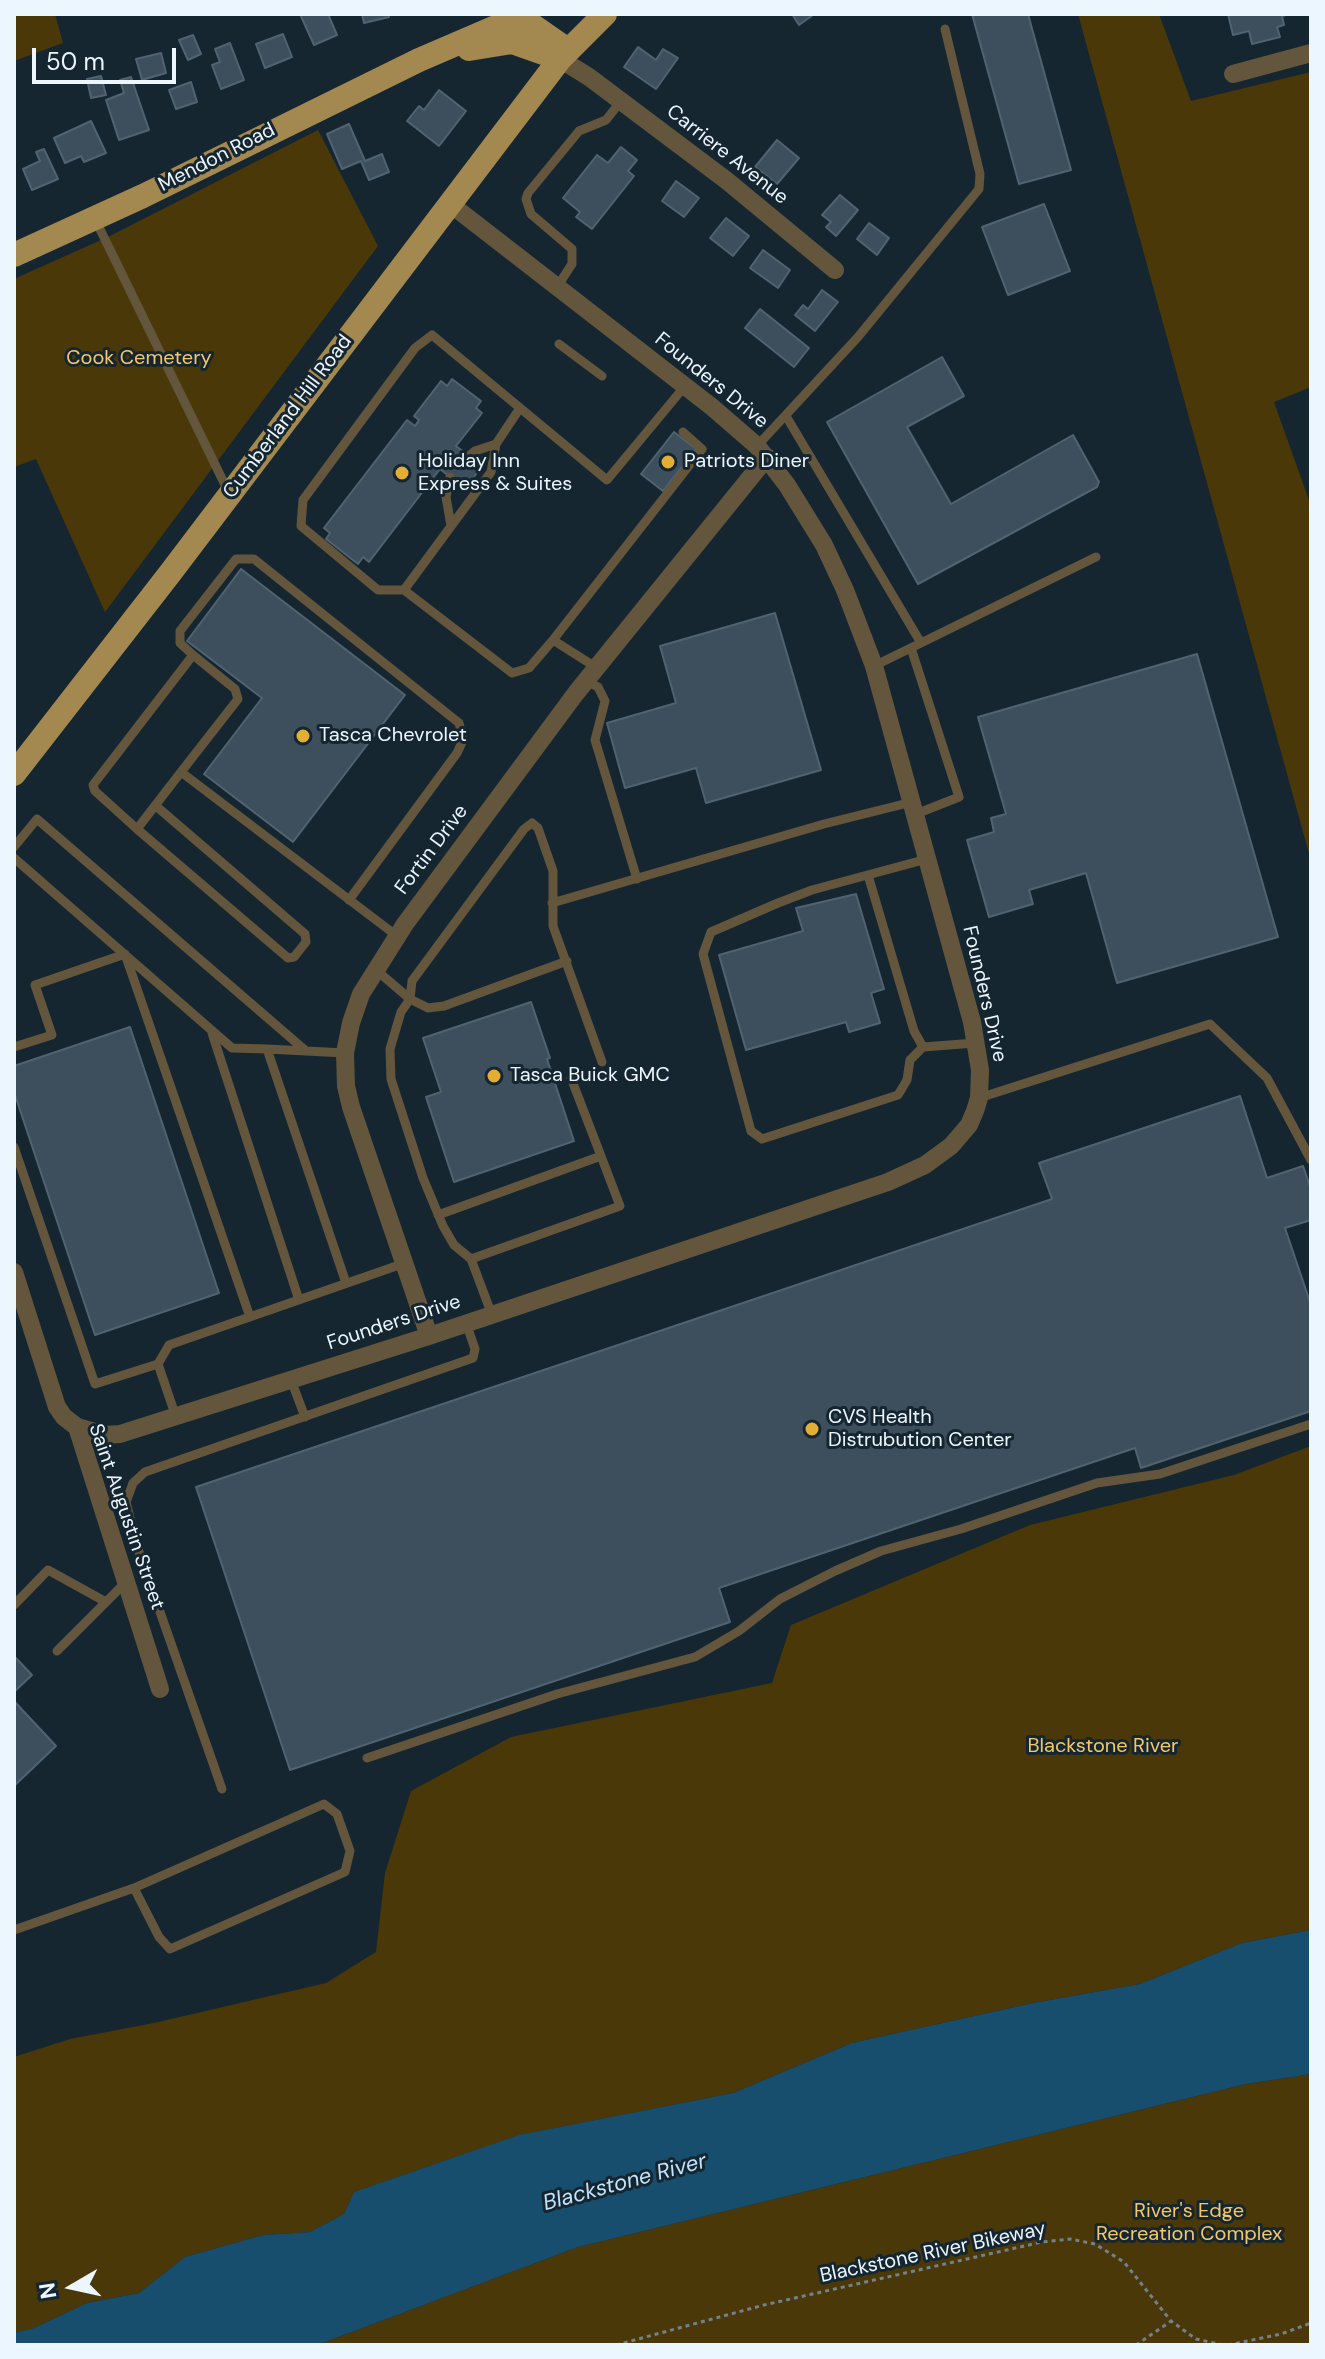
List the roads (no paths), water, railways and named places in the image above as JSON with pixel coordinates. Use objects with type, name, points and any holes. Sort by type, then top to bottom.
[{"type":"main road","points":[[564,55],[605,14]]},
{"type":"main road","name":"Mendon Road","points":[[14,255],[95,219],[419,60],[518,17],[532,25],[564,55]]},
{"type":"main road","name":"Mendon Road","points":[[419,60],[494,43],[512,42],[564,55]]},
{"type":"main road","name":"Cumberland Hill Road","points":[[14,774],[564,55]]},
{"type":"street","points":[[1233,74],[1311,53]]},
{"type":"street","name":"Carriere Avenue","points":[[564,55],[726,180],[835,270]]},
{"type":"street","name":"Founders Drive","points":[[77,1427],[105,1435],[120,1434],[176,1417],[429,1336],[911,1173],[951,1146],[969,1125],[979,1098],[980,1070],[975,1043],[914,808],[874,666],[824,545],[787,485],[762,452],[685,386],[449,203]]},
{"type":"street","name":"Fortin Drive","points":[[429,1336],[346,1086],[345,1053],[361,994],[397,936],[591,674],[762,452]]},
{"type":"street","name":"Saint Augustin Street","points":[[14,1272],[57,1407],[77,1427],[160,1689]]},
{"type":"lane","points":[[762,452],[786,416],[858,337],[979,189],[980,174],[945,29]]},
{"type":"lane","points":[[557,287],[572,264],[572,249],[531,214],[526,199],[528,193],[579,131],[606,120],[621,101]]},
{"type":"lane","points":[[95,219],[229,495]]},
{"type":"lane","points":[[683,432],[702,449],[553,640],[529,668],[512,673],[404,590],[378,590],[301,526],[303,500],[415,348],[432,335],[607,480],[685,386]]},
{"type":"lane","points":[[559,344],[602,376]]},
{"type":"lane","points":[[404,590],[491,472],[496,444],[520,408]]},
{"type":"lane","points":[[552,903],[959,797],[916,646],[786,416]]},
{"type":"lane","points":[[469,456],[496,444]]},
{"type":"lane","points":[[450,477],[446,497],[451,526]]},
{"type":"lane","points":[[874,666],[1096,557]]},
{"type":"lane","points":[[137,829],[238,699],[235,689],[180,643],[180,631],[236,559],[254,559],[459,723],[463,740],[457,753],[349,900]]},
{"type":"lane","points":[[553,640],[591,674],[605,701],[595,740],[637,879]]},
{"type":"lane","points":[[156,806],[305,934],[306,942],[294,957],[288,958],[95,791],[93,785],[193,655]]},
{"type":"lane","points":[[181,772],[397,936]]},
{"type":"lane","points":[[14,847],[37,819],[306,1051]]},
{"type":"lane","points":[[492,1315],[471,1259],[454,1245],[438,1215],[391,1079],[390,1049],[401,1012],[410,999],[412,981],[524,829],[532,823],[538,828],[553,871],[553,926],[602,1062]]},
{"type":"lane","points":[[14,858],[232,1048],[345,1053]]},
{"type":"lane","points":[[928,858],[812,890],[711,932],[703,954],[751,1131],[762,1139],[898,1095],[907,1080],[910,1060],[923,1047],[975,1043]]},
{"type":"lane","points":[[868,875],[914,1031],[923,1047]]},
{"type":"lane","points":[[14,1047],[52,1035],[35,985],[125,954]]},
{"type":"lane","points":[[125,954],[250,1317]]},
{"type":"lane","points":[[375,969],[410,999],[428,1008],[444,1006],[567,961]]},
{"type":"lane","points":[[979,1098],[1210,1024],[1267,1078],[1311,1160]]},
{"type":"lane","points":[[212,1032],[299,1300]]},
{"type":"lane","points":[[267,1049],[346,1283]]},
{"type":"lane","points":[[471,1259],[620,1206],[571,1078]]},
{"type":"lane","points":[[14,1147],[95,1384],[158,1364],[169,1345],[405,1263]]},
{"type":"lane","points":[[438,1215],[601,1156]]},
{"type":"lane","points":[[222,1789],[138,1549],[126,1502],[133,1483],[145,1472],[473,1358],[475,1349],[466,1323]]},
{"type":"lane","points":[[158,1364],[176,1417]]},
{"type":"lane","points":[[291,1380],[305,1417]]},
{"type":"lane","points":[[367,1758],[557,1694],[695,1657],[739,1631],[780,1599],[881,1551],[961,1529],[1097,1483],[1160,1474],[1311,1424]]},
{"type":"lane","points":[[14,1605],[48,1570],[106,1602]]},
{"type":"lane","points":[[57,1651],[126,1582]]},
{"type":"lane","points":[[14,1930],[134,1888],[324,1804],[337,1814],[350,1851],[345,1872],[170,1949],[159,1937],[134,1888]]},
{"type":"water","name":"Blackstone River","points":[[1311,1930],[1311,2074],[1246,2084],[578,2247],[317,2345],[14,2345],[14,2333],[34,2328],[87,2303],[139,2293],[185,2257],[263,2235],[310,2232],[344,2214],[354,2192],[519,2135],[733,2093],[852,2043],[1033,2003],[1140,1984],[1242,1943]]},
{"type":"place","name":"Patriots Diner","points":[[668,462]]},
{"type":"place","name":"Holiday Inn Express & Suites","points":[[402,473]]},
{"type":"place","name":"Tasca Chevrolet","points":[[303,736]]},
{"type":"place","name":"Tasca Buick GMC","points":[[494,1076]]},
{"type":"place","name":"CVS Health Distrubution Center","points":[[812,1429]]},
{"type":"park label","name":"Cook Cemetery","points":[[139,359]]},
{"type":"park label","name":"River's Edge Recreation Complex","points":[[1189,2224]]}]
